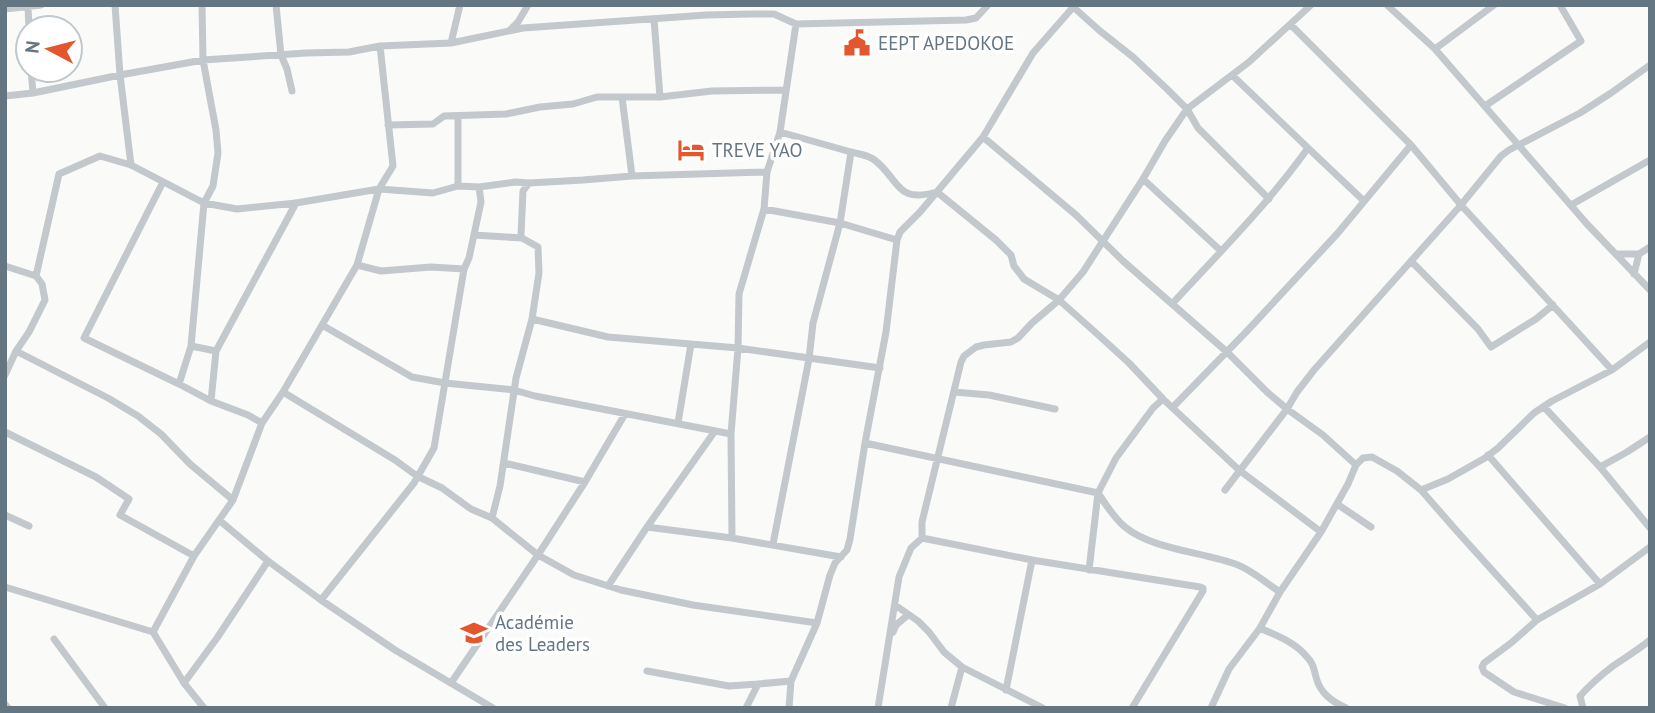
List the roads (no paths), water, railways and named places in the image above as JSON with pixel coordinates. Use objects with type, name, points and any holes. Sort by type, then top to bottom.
[{"type":"street","points":[[5,9],[40,5]]},
{"type":"street","points":[[115,5],[131,166]]},
{"type":"street","points":[[178,384],[191,346],[204,203],[213,186],[218,153],[203,60],[202,5]]},
{"type":"street","points":[[276,5],[281,55],[292,91]]},
{"type":"street","points":[[451,43],[460,5]]},
{"type":"street","points":[[509,31],[528,5]]},
{"type":"street","points":[[5,96],[203,60],[451,43],[523,28],[774,10],[796,24],[966,20],[976,19],[988,5]]},
{"type":"street","points":[[877,708],[899,577],[911,548],[922,538],[922,522],[964,356],[984,345],[1011,342],[1018,338],[1059,300],[1083,272],[1187,109],[1232,75],[1311,5]]},
{"type":"street","points":[[1387,5],[1435,49],[1571,205],[1650,290]]},
{"type":"street","points":[[1435,49],[1494,5]]},
{"type":"street","points":[[1485,106],[1581,41],[1560,5]]},
{"type":"street","points":[[789,708],[791,681],[817,623],[830,575],[835,563],[847,550],[850,539],[880,368],[900,232],[983,137],[1033,52],[1074,6],[1187,109],[1198,128],[1269,199]]},
{"type":"street","points":[[28,8],[28,14]]},
{"type":"street","points":[[654,19],[660,97]]},
{"type":"street","points":[[732,538],[731,434],[739,294],[764,209],[767,172],[780,132],[796,24]]},
{"type":"street","points":[[1291,25],[1411,145],[1461,205],[1612,370]]},
{"type":"street","points":[[153,632],[194,556],[233,499],[262,424],[357,265],[379,189],[393,166],[380,46]]},
{"type":"street","points":[[1225,490],[1314,370],[1461,205],[1501,156],[1580,113],[1650,65]]},
{"type":"street","points":[[1232,75],[1364,201]]},
{"type":"street","points":[[32,84],[33,93]]},
{"type":"street","points":[[388,125],[433,124],[444,116],[506,114],[573,104],[597,97],[660,97],[712,91],[785,90]]},
{"type":"street","points":[[622,97],[632,176]]},
{"type":"street","points":[[458,116],[458,186]]},
{"type":"street","points":[[780,132],[876,160],[899,188],[907,193],[923,196],[937,192]]},
{"type":"street","points":[[983,137],[1076,215],[1287,409],[1323,435],[1356,465]]},
{"type":"street","points":[[1173,407],[1337,234],[1411,145]]},
{"type":"street","points":[[1172,304],[1269,199],[1308,148]]},
{"type":"street","points":[[773,544],[809,359],[813,323],[840,223],[851,152]]},
{"type":"street","points":[[36,276],[59,174],[100,156],[131,166],[204,203],[237,209],[379,189],[433,193],[458,186],[479,187],[516,182],[767,172]]},
{"type":"street","points":[[1571,205],[1650,160]]},
{"type":"street","points":[[1143,179],[1221,251]]},
{"type":"street","points":[[163,182],[84,338],[262,424]]},
{"type":"street","points":[[522,238],[522,198],[528,183]]},
{"type":"street","points":[[321,600],[414,483],[433,448],[464,269],[481,202],[479,187]]},
{"type":"street","points":[[937,192],[996,240],[1011,255],[1014,266],[1024,279],[1059,300],[1129,363],[1239,470],[1321,532]]},
{"type":"street","points":[[211,401],[216,351],[296,202]]},
{"type":"street","points":[[764,209],[840,223],[897,240]]},
{"type":"street","points":[[474,235],[522,238],[535,245],[539,251],[532,320],[514,390],[498,499],[492,518]]},
{"type":"street","points":[[1616,254],[1639,254],[1650,247]]},
{"type":"street","points":[[1634,274],[1639,254]]},
{"type":"street","points":[[1411,261],[1478,329],[1491,347],[1553,306]]},
{"type":"street","points":[[357,265],[382,271],[431,267],[464,269]]},
{"type":"street","points":[[5,266],[36,276],[43,284],[46,300],[5,375]]},
{"type":"street","points":[[532,320],[608,337],[738,348],[880,368]]},
{"type":"street","points":[[322,325],[412,377],[514,390],[731,434]]},
{"type":"street","points":[[1422,490],[1448,479],[1488,456],[1534,413],[1612,370],[1650,342]]},
{"type":"street","points":[[678,424],[691,344]]},
{"type":"street","points":[[191,346],[216,351]]},
{"type":"street","points":[[16,351],[138,416],[162,434],[190,464],[233,499]]},
{"type":"street","points":[[283,392],[395,460],[417,477],[442,488],[471,509],[492,518],[538,555],[574,575],[608,586],[693,605],[817,623]]},
{"type":"street","points":[[954,392],[1007,398],[1055,409]]},
{"type":"street","points":[[1089,570],[1098,493],[1116,458],[1163,398]]},
{"type":"street","points":[[1544,407],[1600,467],[1650,528]]},
{"type":"street","points":[[451,683],[538,555],[625,414]]},
{"type":"street","points":[[608,586],[715,431]]},
{"type":"street","points":[[5,432],[96,477],[129,499],[120,515],[194,556]]},
{"type":"street","points":[[1600,467],[1650,437]]},
{"type":"street","points":[[865,443],[1098,493],[1114,516],[1136,535],[1240,566],[1280,592]]},
{"type":"street","points":[[1488,456],[1600,584]]},
{"type":"street","points":[[1212,708],[1229,669],[1260,628],[1280,592],[1321,532],[1356,465],[1363,458],[1372,457],[1422,490],[1537,620]]},
{"type":"street","points":[[504,463],[585,482]]},
{"type":"street","points":[[1337,504],[1371,527]]},
{"type":"street","points":[[5,515],[29,526]]},
{"type":"street","points":[[219,520],[321,600],[395,650],[493,708]]},
{"type":"street","points":[[647,527],[773,544],[841,557]]},
{"type":"street","points":[[922,538],[1032,561],[1203,588],[1132,708]]},
{"type":"street","points":[[1565,708],[1514,692],[1484,672],[1483,663],[1502,651],[1537,620],[1600,584],[1650,547]]},
{"type":"street","points":[[184,683],[268,561]]},
{"type":"street","points":[[1006,690],[1032,561]]},
{"type":"street","points":[[5,587],[153,632],[184,683],[204,708]]},
{"type":"street","points":[[895,605],[929,632],[944,652],[962,667],[1043,708]]},
{"type":"street","points":[[891,635],[896,625],[908,615]]},
{"type":"street","points":[[1260,628],[1298,648],[1312,664],[1322,691],[1346,708]]},
{"type":"street","points":[[54,639],[105,708]]},
{"type":"street","points":[[1583,708],[1580,696],[1604,673],[1650,640]]},
{"type":"street","points":[[951,708],[962,667]]},
{"type":"street","points":[[647,671],[729,686],[791,681]]},
{"type":"street","points":[[746,708],[758,684]]},
{"type":"place","name":"EEPT APEDOKOE","points":[[857,43]]},
{"type":"place","name":"TREVE YAO","points":[[691,150]]},
{"type":"place","name":"Académie des Leaders","points":[[474,633]]}]
